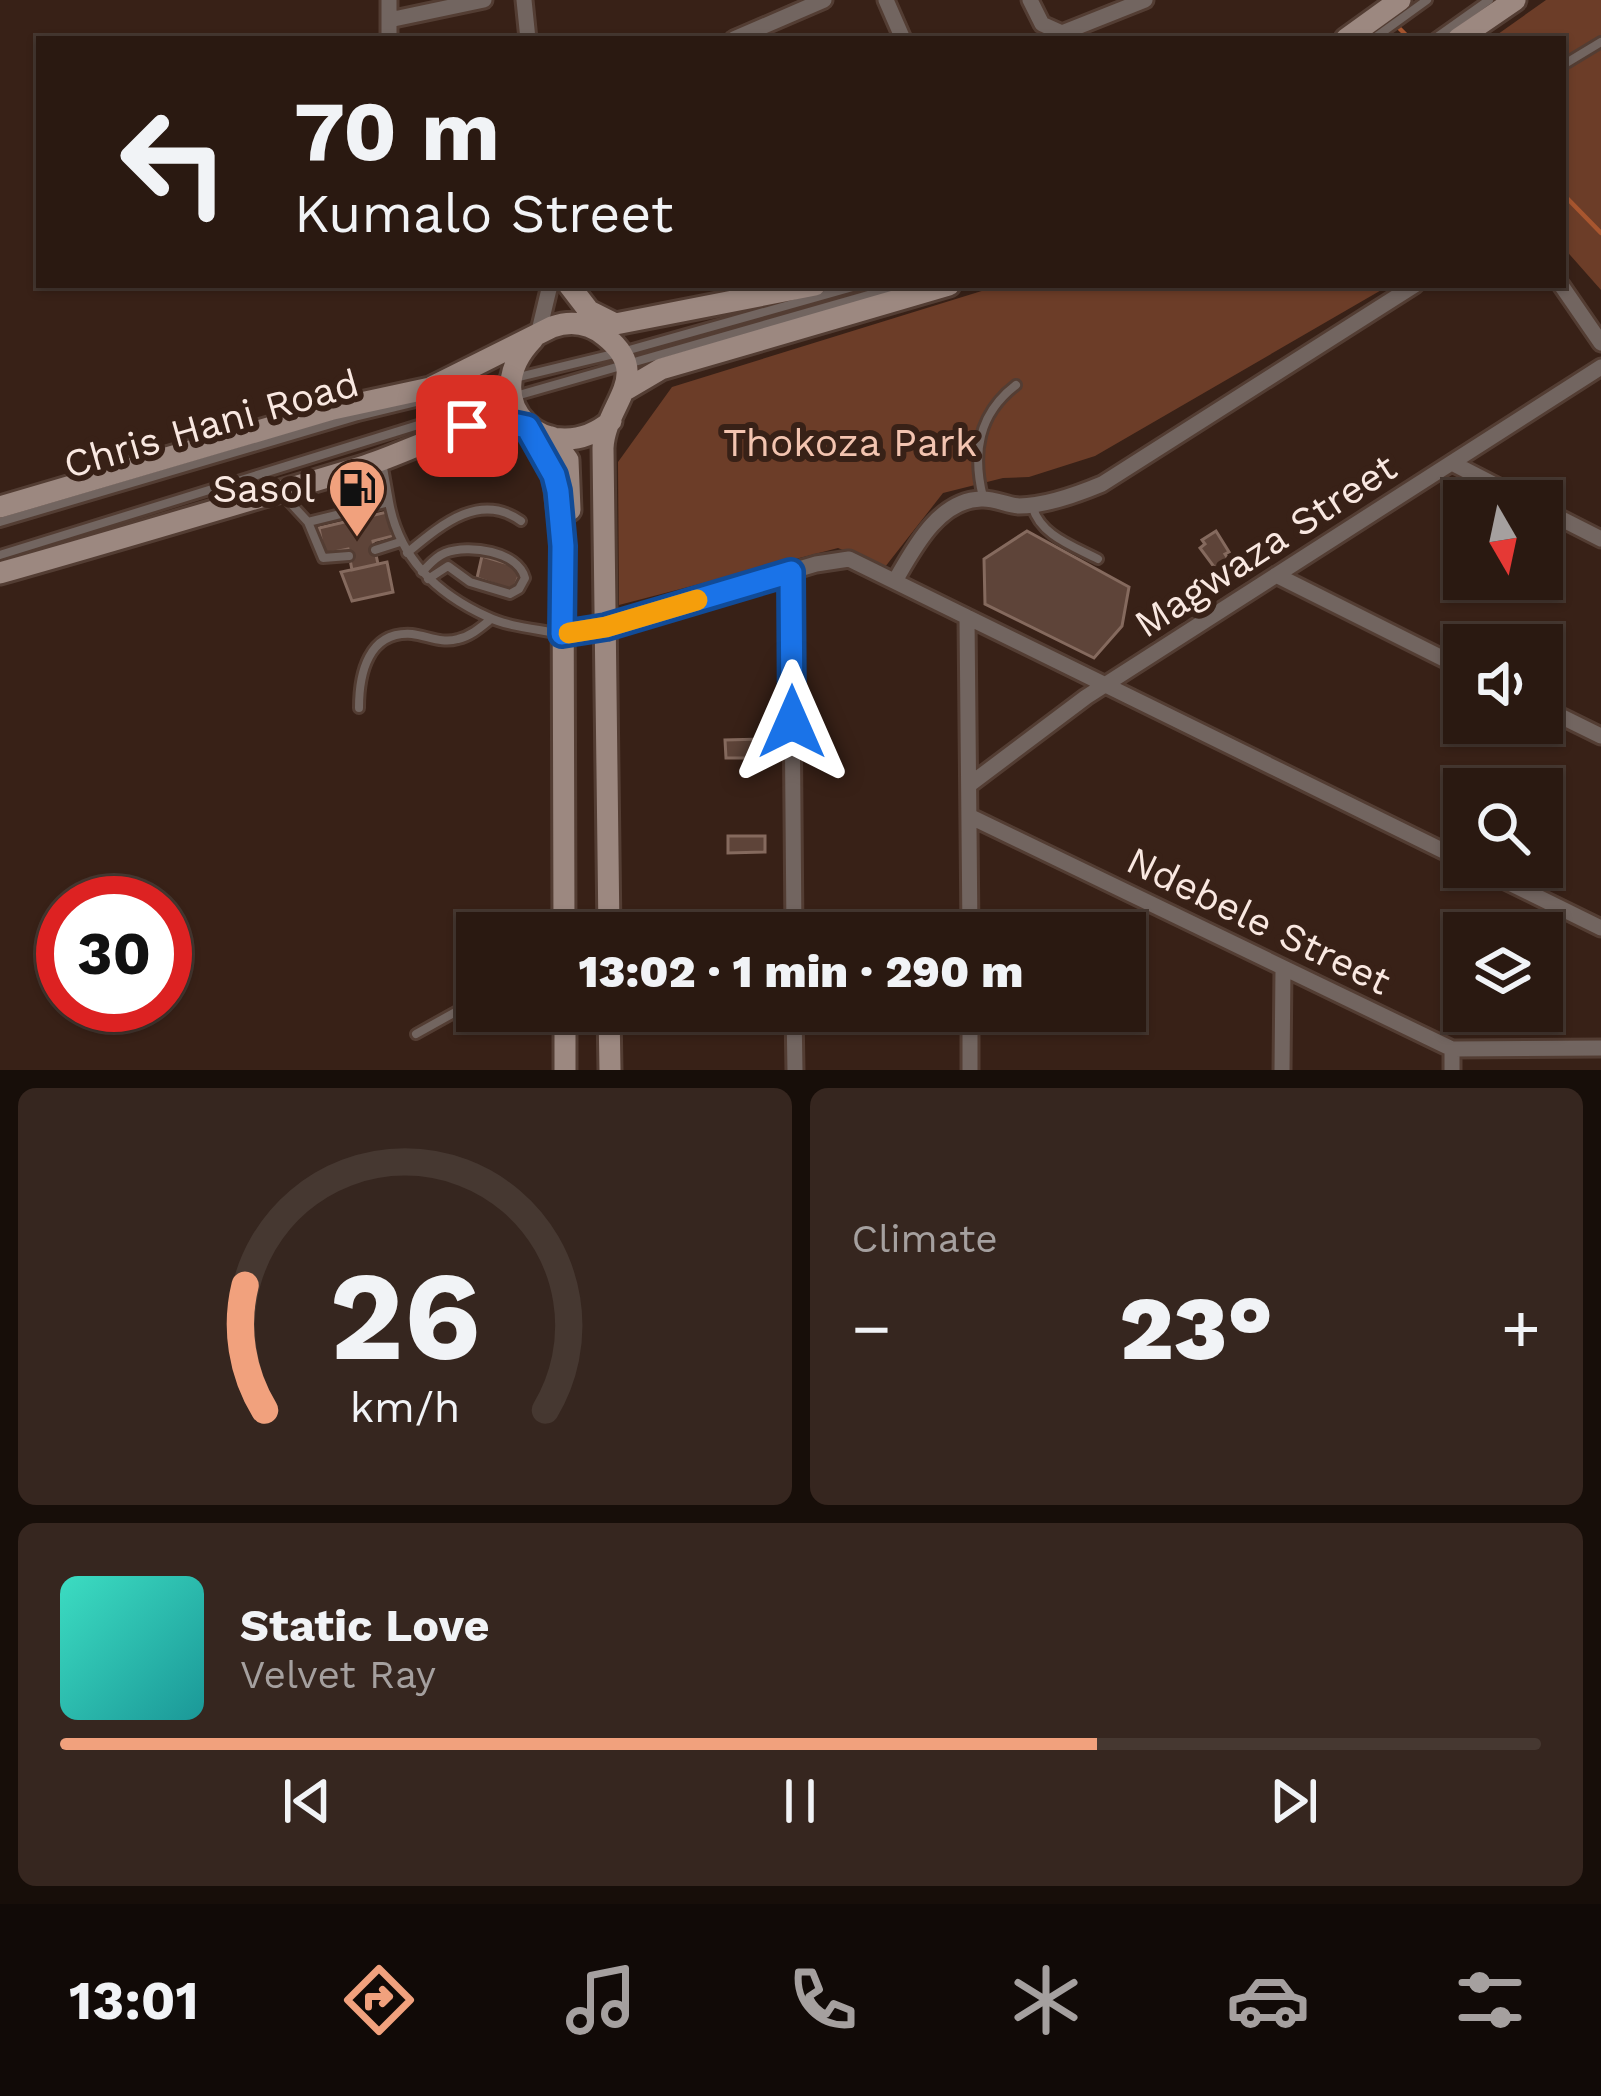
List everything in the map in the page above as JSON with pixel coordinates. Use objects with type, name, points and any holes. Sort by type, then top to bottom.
[{"type":"main road","points":[[1358,36],[1400,0]]},
{"type":"main road","points":[[1461,36],[1484,9],[1515,0]]},
{"type":"main road","points":[[570,288],[589,310],[620,323]]},
{"type":"main road","points":[[431,387],[562,323],[620,323],[802,288]]},
{"type":"main road","points":[[609,912],[604,427],[627,389],[661,369],[939,288]]},
{"type":"main road","points":[[587,326],[624,358],[627,389]]},
{"type":"main road","points":[[538,334],[513,378],[527,427],[554,475],[563,546],[565,912]]},
{"type":"main road","points":[[0,573],[382,461],[467,426],[508,423],[551,437],[578,439],[604,427],[658,381],[694,359]]},
{"type":"main road","name":"Chris Hani Road","points":[[0,507],[333,409],[478,374],[513,378]]},
{"type":"main road","points":[[551,437],[568,460],[572,487],[563,546]]},
{"type":"main road","points":[[565,1032],[565,1070]]},
{"type":"main road","points":[[609,1032],[610,1070]]},
{"type":"street","points":[[389,0],[389,36]]},
{"type":"street","points":[[389,20],[484,0]]},
{"type":"street","points":[[524,0],[528,36]]},
{"type":"street","points":[[741,36],[824,0]]},
{"type":"street","points":[[886,0],[902,36]]},
{"type":"street","points":[[1030,0],[1042,24],[1062,33],[1144,0]]},
{"type":"street","points":[[538,334],[549,288]]},
{"type":"street","points":[[568,288],[587,326]]},
{"type":"street","points":[[895,581],[934,522],[968,501],[983,498],[1020,506],[1102,484],[1410,288]]},
{"type":"street","points":[[1563,288],[1601,343]]},
{"type":"street","name":"Magwaza Street","points":[[969,785],[1106,686],[1601,367]]},
{"type":"street","points":[[1454,464],[1485,480]]},
{"type":"street","points":[[1563,520],[1601,539]]},
{"type":"street","points":[[562,634],[606,627],[849,559],[1443,850]]},
{"type":"street","points":[[791,572],[794,912]]},
{"type":"street","points":[[1276,575],[1443,658]]},
{"type":"street","points":[[968,617],[970,912]]},
{"type":"street","points":[[1563,717],[1601,736]]},
{"type":"street","name":"Ndebele Street","points":[[969,816],[1452,1049],[1601,1048]]},
{"type":"street","points":[[1520,888],[1601,928]]},
{"type":"street","points":[[1282,1070],[1283,968]]},
{"type":"street","points":[[794,1032],[795,1070]]},
{"type":"street","points":[[970,1032],[970,1070]]},
{"type":"street","points":[[1452,1049],[1452,1070]]},
{"type":"lane","points":[[1360,36],[1426,0]]},
{"type":"lane","points":[[1439,36],[1484,9]]},
{"type":"lane","points":[[1566,63],[1601,42]]},
{"type":"lane","name":"Chris Hani Road","points":[[0,555],[513,378],[624,358],[850,288]]},
{"type":"lane","name":"Chris Hani Road","points":[[0,522],[358,416],[513,378],[624,358],[892,288]]},
{"type":"lane","points":[[983,498],[977,473],[979,436],[991,410],[1016,385]]},
{"type":"lane","points":[[382,461],[400,542],[425,576],[491,619],[562,634]]},
{"type":"lane","points":[[280,491],[308,522],[323,558],[349,556]]},
{"type":"lane","points":[[308,522],[389,502]]},
{"type":"lane","points":[[1031,504],[1035,517],[1050,533],[1098,559]]},
{"type":"lane","points":[[407,553],[435,530],[470,511],[499,510],[521,521]]},
{"type":"lane","points":[[375,550],[400,542]]},
{"type":"lane","points":[[471,550],[516,562],[525,578],[511,594],[470,582],[448,566],[425,576],[444,554],[471,550]]},
{"type":"lane","points":[[359,708],[359,683],[379,642],[407,634],[456,640],[491,619]]},
{"type":"lane","points":[[416,1034],[456,1012]]},
{"type":"green space","points":[[1546,0],[1601,0],[1601,290],[1566,250],[1566,36],[1495,36]]},
{"type":"green space","name":"Thokoza Park","points":[[991,288],[1385,288],[1095,456],[1029,477],[1003,478],[943,493],[885,567],[838,548],[619,605],[618,462],[672,387]]},
{"type":"building","points":[[387,512],[393,536],[373,541],[378,564],[352,570],[348,549],[324,554],[319,528]]},
{"type":"building","points":[[1027,531],[1129,587],[1122,626],[1094,658],[985,604],[984,559]]},
{"type":"building","points":[[1216,531],[1229,552],[1225,554],[1229,560],[1234,556],[1242,571],[1223,579],[1200,548],[1205,544],[1202,540]]},
{"type":"building","points":[[482,556],[515,566],[520,573],[515,586],[508,589],[477,578]]},
{"type":"building","points":[[387,562],[393,592],[352,601],[341,572]]},
{"type":"building","points":[[768,739],[768,758],[726,758],[725,740]]},
{"type":"building","points":[[728,836],[765,836],[765,852],[728,853]]},
{"type":"waterway","points":[[1393,22],[1407,36]]},
{"type":"waterway","points":[[1566,197],[1601,233]]},
{"type":"slow traffic","points":[[569,633],[697,600]]},
{"type":"place","name":"Sasol","points":[[357,539]]},
{"type":"route","points":[[467,426],[508,423],[527,427],[554,475],[563,546],[562,634],[606,627],[791,572],[792,722]]}]
